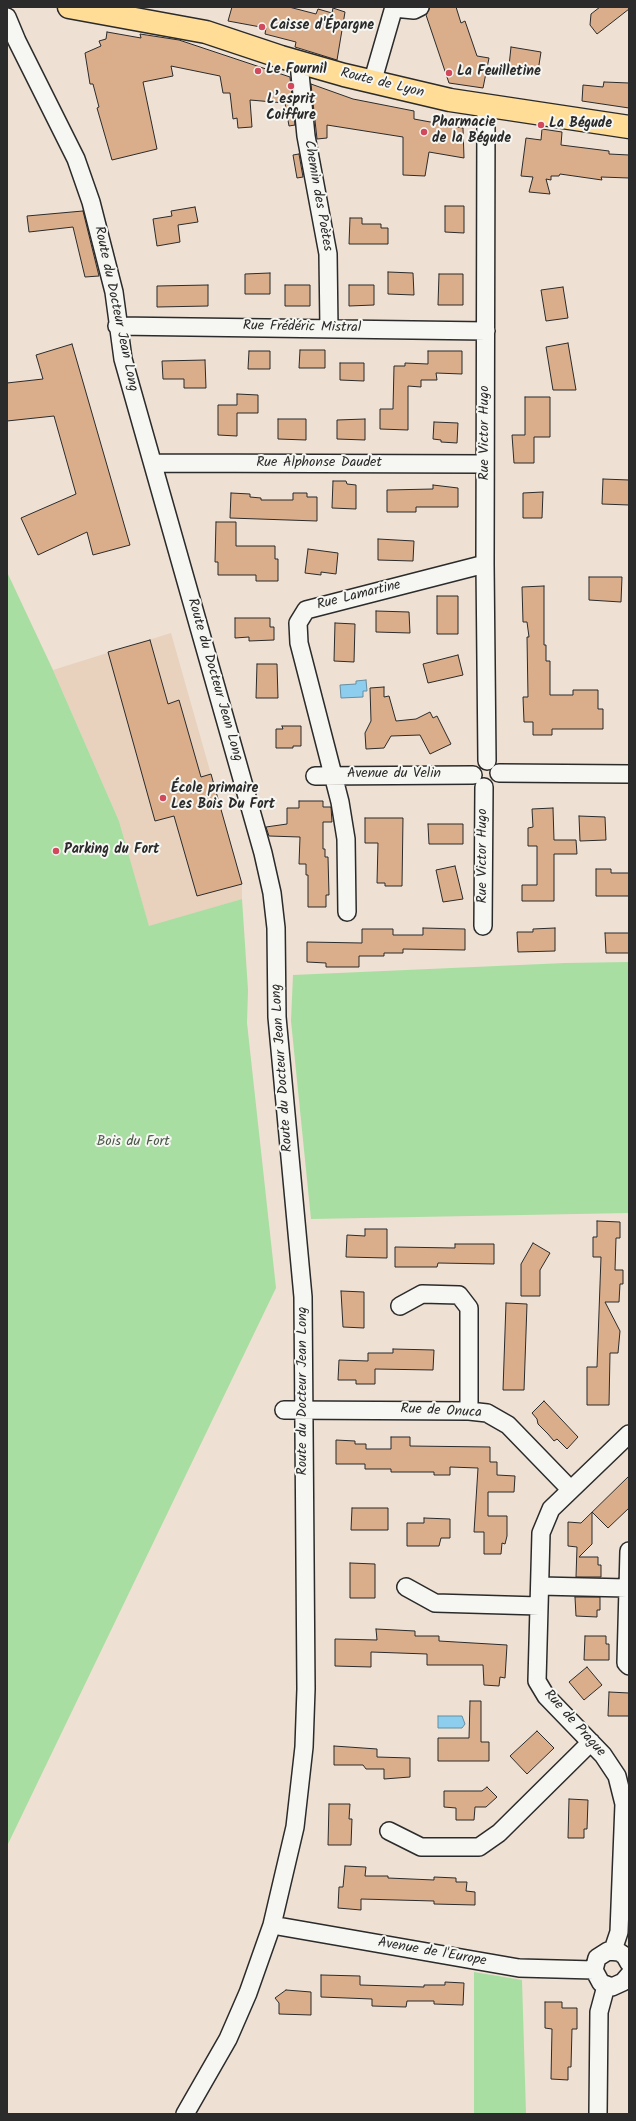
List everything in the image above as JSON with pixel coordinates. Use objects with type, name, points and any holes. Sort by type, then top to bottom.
[{"type":"main road","name":"Route de Lyon","points":[[69,7],[206,32],[299,62],[372,83],[486,106],[629,127]]},
{"type":"street","points":[[372,83],[394,7],[414,10],[420,7]]},
{"type":"street","name":"Route du Docteur Jean Long","points":[[7,17],[17,41],[76,160],[91,202],[114,292],[117,326],[123,359],[263,853],[276,928],[277,1017],[303,1297],[306,1689],[304,1748],[295,1827],[272,1925],[248,1993],[228,2039],[185,2114]]},
{"type":"street","name":"Chemin des Poètes","points":[[299,62],[306,136],[328,254],[329,329]]},
{"type":"street","name":"Rue Victor Hugo","points":[[486,106],[485,564],[493,767]]},
{"type":"street","name":"Rue Frédéric Mistral","points":[[117,326],[486,331]]},
{"type":"street","name":"Rue Alphonse Daudet","points":[[152,463],[486,464]]},
{"type":"street","name":"Rue Lamartine","points":[[347,912],[346,839],[340,802],[299,642],[298,623],[306,610],[485,564]]},
{"type":"street","points":[[493,767],[495,783],[478,781],[476,766],[629,774]]},
{"type":"street","name":"Avenue du Velin","points":[[315,776],[333,775],[478,781]]},
{"type":"street","name":"Rue Victor Hugo","points":[[478,781],[484,926]]},
{"type":"street","points":[[400,1306],[422,1294],[459,1295],[469,1308],[468,1411]]},
{"type":"street","name":"Rue de Onuca","points":[[284,1410],[331,1409],[468,1411],[487,1413],[508,1425],[570,1489]]},
{"type":"street","name":"Rue de Prague","points":[[613,1950],[619,1932],[624,1804],[618,1776],[591,1742],[546,1696],[537,1681],[541,1533],[551,1509],[570,1489],[629,1434]]},
{"type":"street","points":[[629,1551],[626,1663],[629,1666]]},
{"type":"street","points":[[540,1586],[627,1588]]},
{"type":"street","points":[[406,1587],[435,1603],[539,1606]]},
{"type":"street","points":[[389,1831],[421,1847],[479,1847],[499,1833],[591,1742]]},
{"type":"street","name":"Avenue de l'Europe","points":[[272,1925],[519,1968],[594,1970]]},
{"type":"street","points":[[629,1963],[625,1956],[613,1950],[602,1953],[597,1958],[594,1970],[596,1978],[606,1986],[618,1986],[629,1975]]},
{"type":"street","points":[[598,2114],[600,2012],[606,1986]]},
{"type":"shaded area","name":"École primaire Les Bois Du Fort","points":[[171,633],[242,884],[242,899],[149,927],[119,821],[53,670]]},
{"type":"green space","name":"Bois du Fort","points":[[7,572],[53,670],[119,821],[149,926],[242,899],[248,990],[247,1023],[276,1288],[7,1846]]},
{"type":"green space","points":[[629,962],[629,1213],[311,1219],[291,1021],[293,975],[565,963]]},
{"type":"green space","points":[[474,1972],[522,1980],[526,2114],[474,2114]]},
{"type":"water","points":[[366,680],[367,691],[363,691],[363,697],[341,698],[340,685],[356,684],[356,681]]},
{"type":"water","points":[[438,1716],[462,1716],[465,1724],[462,1728],[438,1728]]},
{"type":"building","points":[[232,7],[289,7],[316,14],[318,9],[332,13],[333,8],[345,12],[337,60],[295,47],[296,42],[265,34],[266,28],[228,21]]},
{"type":"building","points":[[430,7],[456,7],[461,23],[465,21],[477,56],[489,58],[483,88],[449,83],[426,15]]},
{"type":"building","points":[[600,7],[629,7],[629,9],[597,34],[590,25],[591,14]]},
{"type":"building","points":[[107,32],[141,38],[140,34],[179,40],[290,77],[295,125],[289,126],[285,103],[250,100],[252,127],[238,128],[237,118],[233,119],[230,93],[223,93],[220,76],[171,66],[173,76],[143,82],[157,149],[112,160],[97,108],[99,107],[93,84],[90,84],[85,53],[101,46],[99,41],[106,39]]},
{"type":"building","points":[[511,47],[541,52],[538,71],[509,66]]},
{"type":"building","points":[[604,82],[629,83],[629,108],[582,101],[583,85],[603,87]]},
{"type":"building","points":[[311,84],[353,99],[414,111],[414,119],[463,128],[464,158],[429,152],[425,176],[403,175],[403,137],[327,125],[327,138],[317,139]]},
{"type":"building","points":[[542,129],[562,132],[561,145],[609,151],[609,154],[629,155],[629,178],[601,177],[602,180],[560,174],[559,176],[551,176],[551,180],[546,179],[550,194],[529,192],[533,177],[521,176],[526,138],[541,140]]},
{"type":"building","points":[[299,154],[303,177],[297,178],[293,155]]},
{"type":"building","points":[[445,206],[464,206],[464,233],[445,232]]},
{"type":"building","points":[[195,207],[198,222],[178,225],[180,242],[157,246],[153,219],[172,216],[171,211]]},
{"type":"building","points":[[83,211],[99,276],[85,277],[73,227],[29,232],[27,216]]},
{"type":"building","points":[[350,218],[362,218],[362,224],[381,224],[381,228],[388,228],[388,244],[349,244]]},
{"type":"building","points":[[388,272],[413,273],[414,295],[388,294]]},
{"type":"building","points":[[270,273],[270,294],[245,294],[245,274]]},
{"type":"building","points":[[439,274],[463,274],[463,305],[438,305]]},
{"type":"building","points":[[208,285],[208,306],[157,307],[157,286]]},
{"type":"building","points":[[285,285],[310,285],[310,306],[285,306]]},
{"type":"building","points":[[349,285],[374,285],[374,305],[349,306]]},
{"type":"building","points":[[563,287],[568,318],[546,321],[541,290]]},
{"type":"building","points":[[568,343],[576,390],[553,390],[546,347]]},
{"type":"building","points":[[72,344],[130,545],[93,555],[87,532],[38,555],[21,518],[76,494],[54,416],[7,421],[7,383],[43,379],[36,355]]},
{"type":"building","points":[[300,350],[325,350],[325,368],[299,368]]},
{"type":"building","points":[[249,351],[270,351],[270,369],[248,369]]},
{"type":"building","points":[[428,351],[462,351],[462,374],[436,373],[437,380],[421,380],[421,387],[408,386],[408,430],[380,429],[380,409],[393,409],[394,366],[405,366],[405,363],[428,364]]},
{"type":"building","points":[[205,360],[206,388],[184,388],[184,379],[163,379],[162,361]]},
{"type":"building","points":[[340,363],[364,363],[364,381],[340,380]]},
{"type":"building","points":[[237,394],[258,395],[258,413],[237,413],[237,436],[218,435],[218,405],[237,405]]},
{"type":"building","points":[[525,397],[550,397],[550,437],[534,437],[534,463],[514,463],[512,435],[525,435]]},
{"type":"building","points":[[278,419],[306,419],[306,440],[278,439]]},
{"type":"building","points":[[365,419],[365,440],[337,439],[337,420]]},
{"type":"building","points":[[434,422],[458,423],[457,443],[441,442],[441,440],[433,439]]},
{"type":"building","points":[[603,479],[629,480],[629,505],[602,504]]},
{"type":"building","points":[[333,481],[346,481],[347,484],[356,485],[356,509],[332,508]]},
{"type":"building","points":[[433,485],[458,488],[458,507],[416,507],[416,512],[387,512],[387,490],[433,489]]},
{"type":"building","points":[[543,492],[542,518],[523,518],[523,493]]},
{"type":"building","points":[[231,493],[250,494],[250,497],[261,498],[261,500],[293,500],[293,493],[307,493],[307,497],[317,497],[317,521],[230,518]]},
{"type":"building","points":[[216,522],[236,522],[236,546],[275,546],[275,559],[278,559],[278,581],[256,581],[256,575],[218,575],[218,562],[215,562]]},
{"type":"building","points":[[378,539],[414,541],[413,561],[378,560]]},
{"type":"building","points":[[308,549],[338,553],[336,574],[321,572],[321,575],[305,573]]},
{"type":"building","points":[[589,577],[622,577],[621,602],[589,600]]},
{"type":"building","points":[[544,586],[544,645],[546,645],[546,661],[550,661],[550,695],[573,695],[573,690],[598,690],[598,709],[603,709],[603,729],[552,729],[552,735],[533,735],[533,722],[524,722],[523,697],[528,697],[527,637],[529,637],[527,622],[523,622],[522,587]]},
{"type":"building","points":[[437,596],[458,596],[458,634],[437,634]]},
{"type":"building","points":[[376,611],[409,612],[410,633],[376,632]]},
{"type":"building","points":[[235,618],[270,618],[270,627],[274,627],[274,640],[249,641],[249,637],[235,638]]},
{"type":"building","points":[[335,623],[355,624],[354,662],[334,661]]},
{"type":"building","points":[[150,640],[168,704],[179,700],[201,777],[211,774],[242,884],[197,896],[174,816],[155,821],[108,652]]},
{"type":"building","points":[[458,655],[463,675],[428,683],[423,664]]},
{"type":"building","points":[[257,664],[277,664],[278,698],[256,698]]},
{"type":"building","points":[[384,687],[384,697],[389,696],[396,721],[416,719],[430,712],[433,718],[437,716],[451,744],[430,754],[420,735],[391,736],[384,748],[366,749],[365,733],[371,721],[370,688]]},
{"type":"building","points":[[282,726],[301,726],[301,746],[293,746],[293,748],[276,748],[276,729],[283,729]]},
{"type":"building","points":[[299,801],[323,801],[323,807],[331,807],[332,822],[323,822],[323,849],[325,849],[325,857],[328,857],[329,895],[326,895],[326,907],[308,907],[308,875],[306,875],[306,864],[299,864],[300,837],[269,836],[266,827],[287,824],[287,808],[299,808]]},
{"type":"building","points":[[553,808],[554,840],[576,840],[577,854],[554,854],[554,901],[522,901],[522,885],[537,885],[537,846],[528,846],[528,828],[533,827],[532,809]]},
{"type":"building","points":[[579,816],[605,817],[606,840],[580,841]]},
{"type":"building","points":[[365,818],[403,818],[402,886],[385,886],[385,883],[377,883],[378,843],[365,843]]},
{"type":"building","points":[[428,824],[463,824],[463,844],[429,844]]},
{"type":"building","points":[[455,866],[463,899],[443,902],[436,870]]},
{"type":"building","points":[[596,869],[611,869],[611,873],[629,873],[629,896],[596,896]]},
{"type":"building","points":[[423,928],[465,929],[465,950],[403,949],[403,953],[384,953],[384,956],[359,956],[359,967],[326,967],[326,963],[307,962],[307,942],[362,943],[362,929],[393,929],[393,935],[423,935]]},
{"type":"building","points":[[555,928],[555,951],[518,952],[517,932],[533,932],[533,929]]},
{"type":"building","points":[[605,933],[629,933],[629,953],[606,953]]},
{"type":"building","points":[[597,1221],[620,1222],[620,1238],[616,1238],[615,1270],[623,1270],[623,1284],[620,1284],[619,1302],[605,1302],[620,1331],[618,1353],[610,1353],[609,1405],[587,1405],[587,1367],[597,1367],[601,1257],[593,1257],[593,1237],[597,1237]]},
{"type":"building","points":[[365,1229],[387,1229],[387,1258],[346,1257],[347,1235],[365,1236]]},
{"type":"building","points":[[533,1243],[550,1253],[540,1270],[540,1296],[521,1296],[521,1264]]},
{"type":"building","points":[[455,1244],[494,1244],[494,1264],[438,1263],[437,1267],[395,1267],[395,1247],[455,1248]]},
{"type":"building","points":[[341,1291],[364,1292],[364,1328],[343,1327]]},
{"type":"building","points":[[506,1303],[527,1304],[524,1390],[503,1390]]},
{"type":"building","points":[[393,1349],[434,1350],[433,1370],[375,1369],[375,1384],[356,1384],[356,1380],[338,1380],[339,1360],[368,1361],[368,1353],[393,1353]]},
{"type":"building","points":[[544,1401],[578,1437],[567,1449],[557,1439],[554,1441],[538,1424],[537,1419],[532,1413]]},
{"type":"building","points":[[391,1437],[410,1437],[410,1446],[490,1447],[490,1462],[497,1462],[497,1475],[515,1476],[514,1492],[488,1492],[488,1516],[507,1516],[507,1536],[505,1544],[502,1543],[501,1554],[484,1554],[484,1532],[474,1532],[478,1468],[450,1467],[450,1475],[434,1475],[434,1472],[391,1472],[391,1469],[365,1469],[365,1464],[336,1464],[336,1440],[355,1441],[355,1444],[366,1444],[366,1449],[391,1449]]},
{"type":"building","points":[[629,1476],[629,1508],[608,1528],[592,1512]]},
{"type":"building","points":[[352,1508],[388,1508],[388,1530],[351,1530]]},
{"type":"building","points":[[592,1512],[592,1544],[579,1557],[598,1557],[598,1565],[601,1565],[601,1577],[576,1577],[577,1547],[568,1546],[568,1522],[581,1523]]},
{"type":"building","points":[[424,1518],[450,1519],[450,1538],[441,1538],[439,1546],[407,1546],[407,1523],[424,1523]]},
{"type":"building","points":[[350,1563],[375,1564],[375,1598],[350,1598]]},
{"type":"building","points":[[575,1597],[600,1597],[600,1610],[597,1610],[597,1617],[576,1616]]},
{"type":"building","points":[[376,1629],[415,1631],[415,1636],[439,1636],[439,1641],[507,1645],[505,1678],[500,1677],[499,1686],[484,1685],[483,1665],[427,1665],[427,1654],[371,1652],[371,1667],[335,1666],[335,1639],[377,1640]]},
{"type":"building","points":[[585,1636],[606,1636],[606,1644],[609,1644],[609,1660],[584,1660]]},
{"type":"building","points":[[587,1667],[602,1685],[584,1700],[569,1682]]},
{"type":"building","points":[[609,1692],[629,1693],[629,1716],[608,1716]]},
{"type":"building","points":[[470,1701],[481,1701],[481,1742],[489,1742],[489,1761],[438,1761],[438,1738],[469,1738]]},
{"type":"building","points":[[537,1731],[554,1748],[527,1774],[510,1756]]},
{"type":"building","points":[[334,1746],[377,1749],[377,1757],[410,1758],[410,1777],[384,1779],[384,1769],[366,1769],[363,1765],[334,1765]]},
{"type":"building","points":[[487,1787],[497,1797],[486,1807],[475,1807],[474,1820],[456,1820],[456,1808],[444,1807],[444,1791],[482,1791]]},
{"type":"building","points":[[569,1799],[588,1800],[587,1829],[584,1829],[584,1838],[568,1838]]},
{"type":"building","points":[[329,1804],[350,1804],[349,1819],[352,1819],[351,1845],[328,1845]]},
{"type":"building","points":[[345,1866],[366,1867],[365,1876],[388,1876],[388,1878],[434,1880],[434,1877],[456,1878],[456,1882],[467,1882],[466,1891],[475,1892],[475,1905],[434,1904],[434,1901],[361,1899],[361,1910],[338,1908],[339,1887],[343,1887]]},
{"type":"building","points":[[321,1975],[360,1976],[360,1985],[424,1987],[424,1985],[445,1985],[445,1982],[464,1983],[463,2005],[434,2004],[434,2001],[407,2001],[406,2007],[372,2006],[372,1999],[321,1997]]},
{"type":"building","points":[[286,1990],[311,1992],[311,2015],[279,2014],[279,2003],[275,1998]]},
{"type":"building","points":[[545,2002],[562,2002],[562,2008],[577,2008],[577,2029],[572,2029],[571,2067],[568,2067],[568,2080],[551,2079],[552,2029],[545,2028]]},
{"type":"place","name":"Caisse d'Épargne","points":[[262,27]]},
{"type":"place","name":"Le Fournil","points":[[258,71]]},
{"type":"place","name":"La Feuilletine","points":[[449,73]]},
{"type":"place","name":"L’esprit Coiffure","points":[[291,86]]},
{"type":"place","name":"La Bégude","points":[[541,125]]},
{"type":"place","name":"Pharmacie de la Bégude","points":[[424,132]]},
{"type":"place","name":"École primaire Les Bois Du Fort","points":[[163,798]]},
{"type":"place","name":"Parking du Fort","points":[[56,851]]}]
